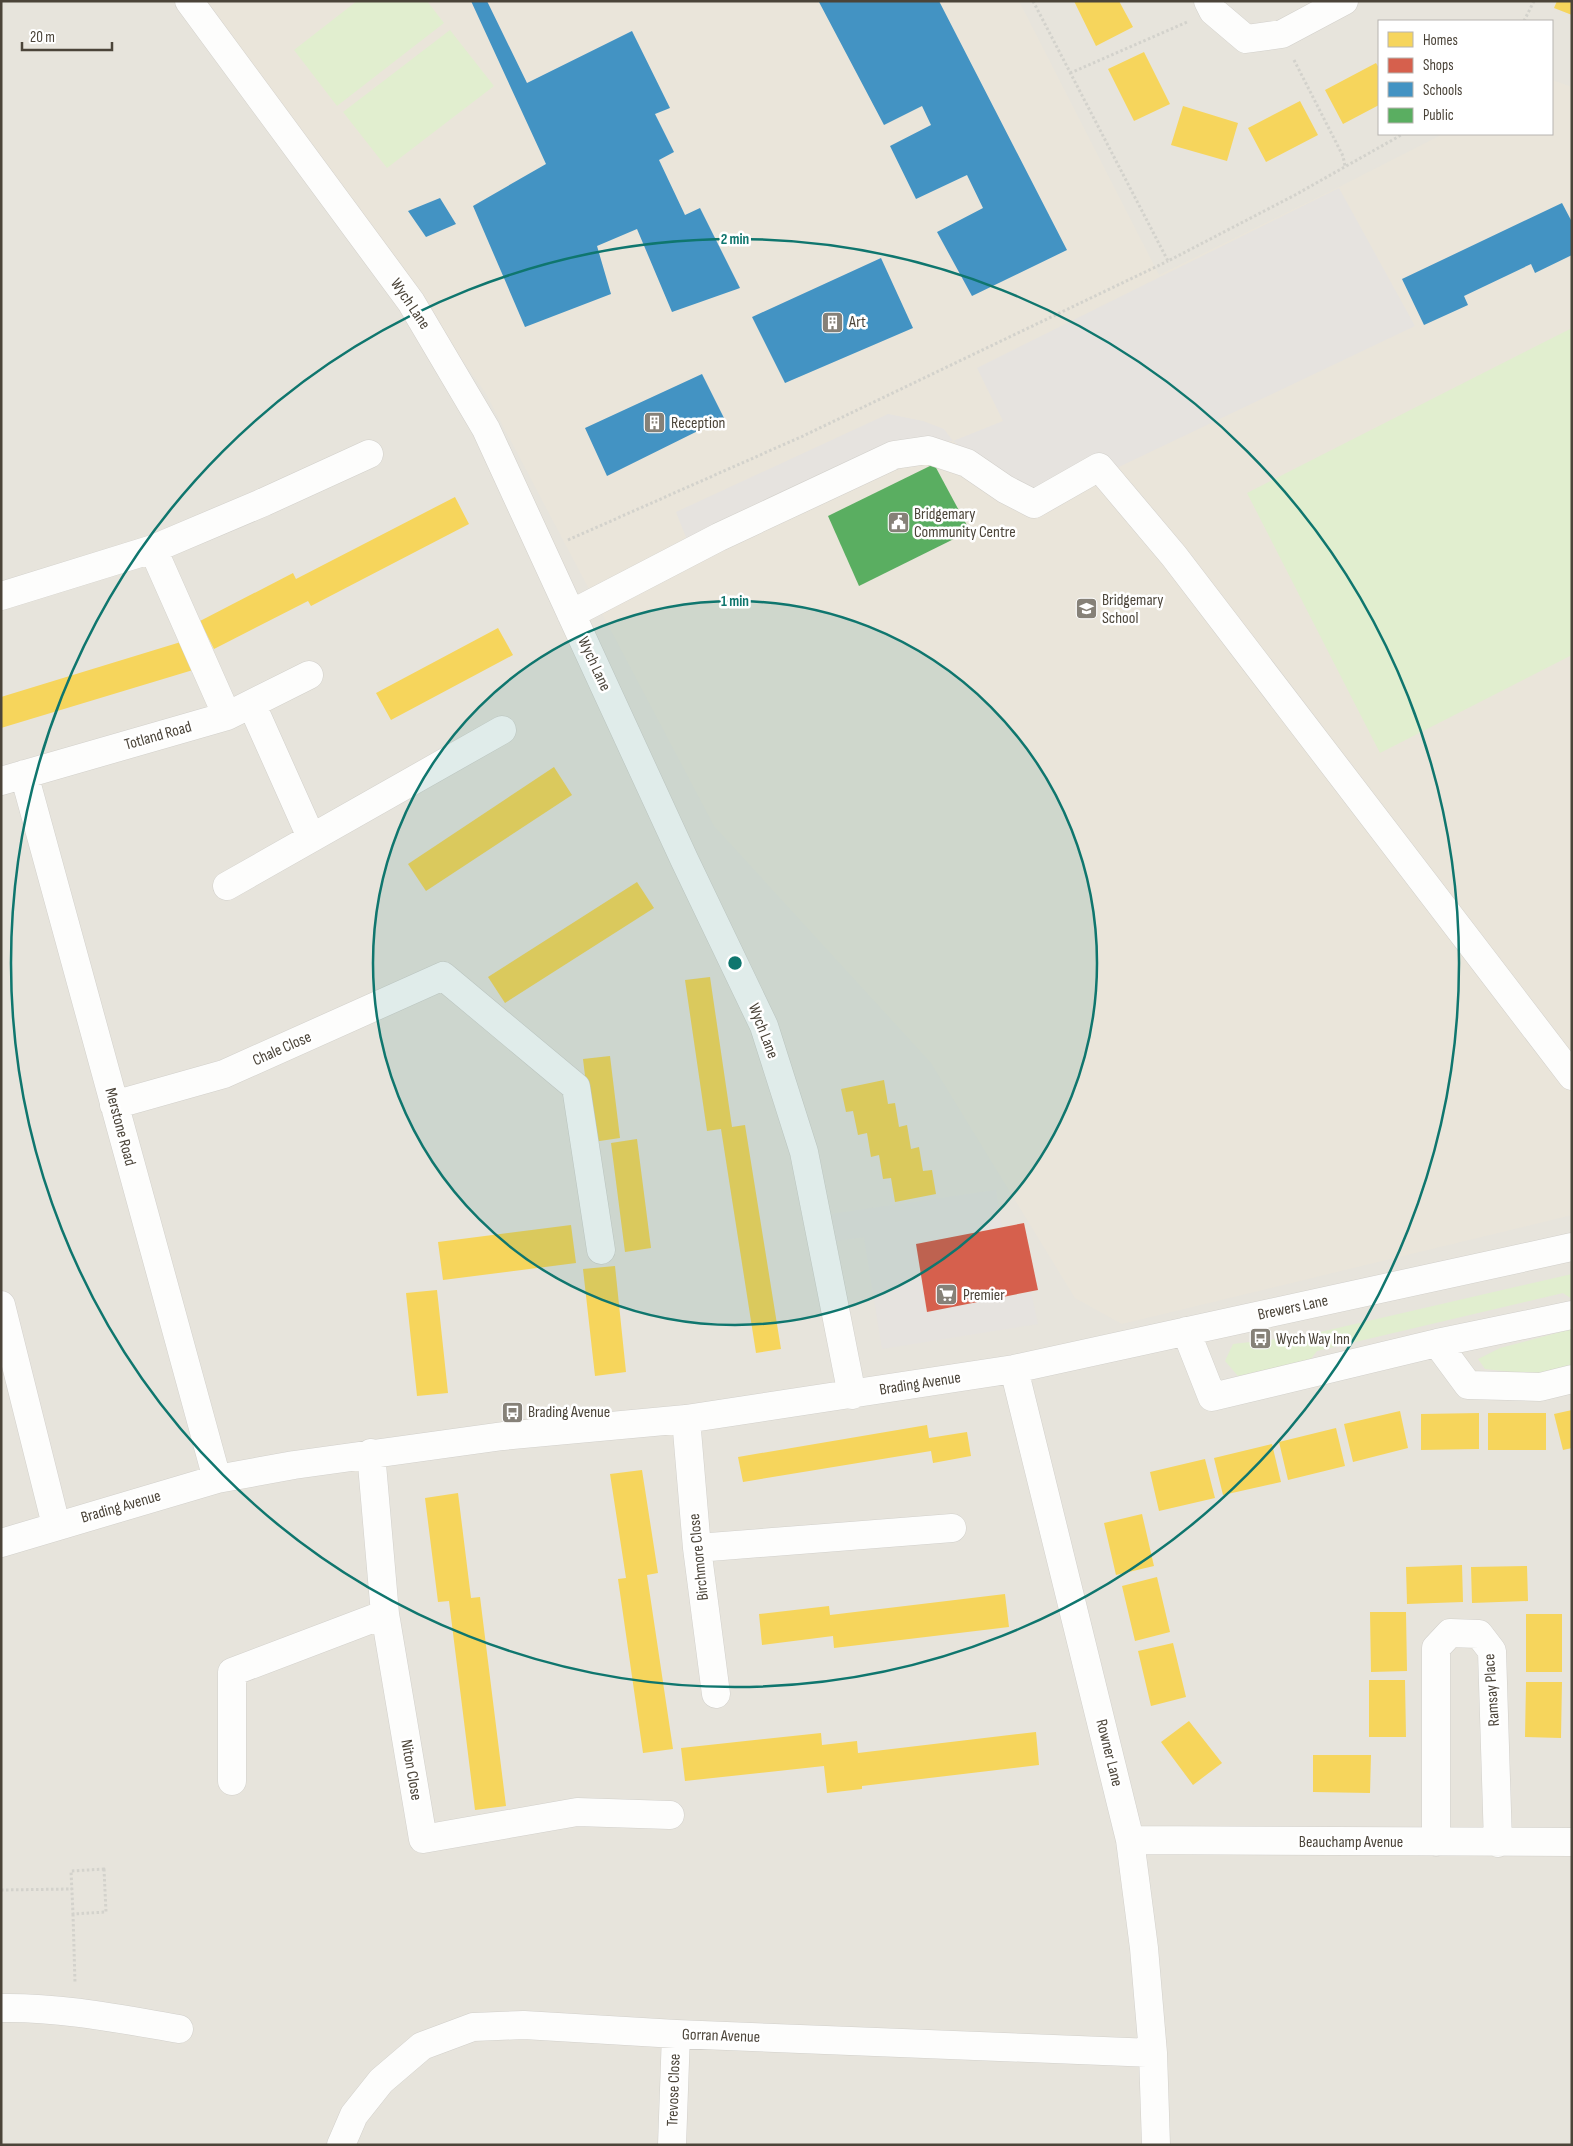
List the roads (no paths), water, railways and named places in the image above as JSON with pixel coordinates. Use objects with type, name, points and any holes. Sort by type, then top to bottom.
[{"type":"street","name":"Wych Lane","points":[[189,1],[411,302],[486,429],[764,1026],[804,1152],[852,1395]]},
{"type":"street","points":[[1210,6],[1246,40],[1282,34],[1344,1]]},
{"type":"street","points":[[571,614],[719,537],[894,455],[928,450],[967,463],[1005,490],[1034,504],[1092,460],[1174,556],[1572,1076]]},
{"type":"street","points":[[1,596],[153,549],[264,502],[368,454]]},
{"type":"street","points":[[153,549],[227,716]]},
{"type":"street","name":"Totland Road","points":[[13,778],[227,716],[309,675]]},
{"type":"street","points":[[252,705],[311,837]]},
{"type":"street","points":[[227,886],[502,730]]},
{"type":"street","name":"Merstone Road","points":[[13,778],[114,1105],[217,1479]]},
{"type":"street","name":"Chale Close","points":[[114,1105],[224,1074],[443,976],[576,1086],[601,1250]]},
{"type":"street","name":"Brewers Lane","points":[[1014,1369],[1572,1247]]},
{"type":"street","points":[[1,1305],[56,1526]]},
{"type":"street","points":[[1186,1331],[1212,1397],[1437,1343],[1572,1315]]},
{"type":"street","points":[[1437,1343],[1468,1384],[1540,1387],[1572,1379]]},
{"type":"street","name":"Brading Avenue","points":[[1,1543],[217,1479],[371,1454],[503,1436],[686,1419],[1014,1369]]},
{"type":"street","name":"Rowner Lane","points":[[1014,1369],[1130,1840],[1144,1948],[1153,2052],[1156,2145]]},
{"type":"street","name":"Birchmore Close","points":[[686,1419],[697,1548],[716,1694]]},
{"type":"street","name":"Niton Close","points":[[371,1454],[385,1614],[423,1839],[577,1812],[670,1815]]},
{"type":"street","points":[[697,1548],[952,1528]]},
{"type":"street","points":[[232,1781],[232,1672],[385,1614]]},
{"type":"street","name":"Ramsay Place","points":[[1436,1842],[1436,1648],[1450,1633],[1478,1634],[1492,1651],[1498,1843]]},
{"type":"street","name":"Beauchamp Avenue","points":[[1130,1840],[1572,1842]]},
{"type":"street","points":[[1,2008],[37,2007],[179,2029]]},
{"type":"street","name":"Gorran Avenue","points":[[341,2145],[354,2116],[381,2081],[422,2046],[473,2027],[524,2025],[676,2034],[1153,2052]]},
{"type":"street","name":"Trevose Close","points":[[672,2145],[676,2034]]},
{"type":"place","name":"Art","points":[[833,322]]},
{"type":"place","name":"Reception","points":[[655,423]]},
{"type":"place","name":"Bridgemary Community Centre","points":[[898,523]]},
{"type":"place","name":"Bridgemary School","points":[[1086,609]]},
{"type":"place","name":"Premier","points":[[947,1295]]},
{"type":"place","name":"Wych Way Inn","points":[[1260,1339]]},
{"type":"place","name":"Brading Avenue","points":[[512,1412]]}]
